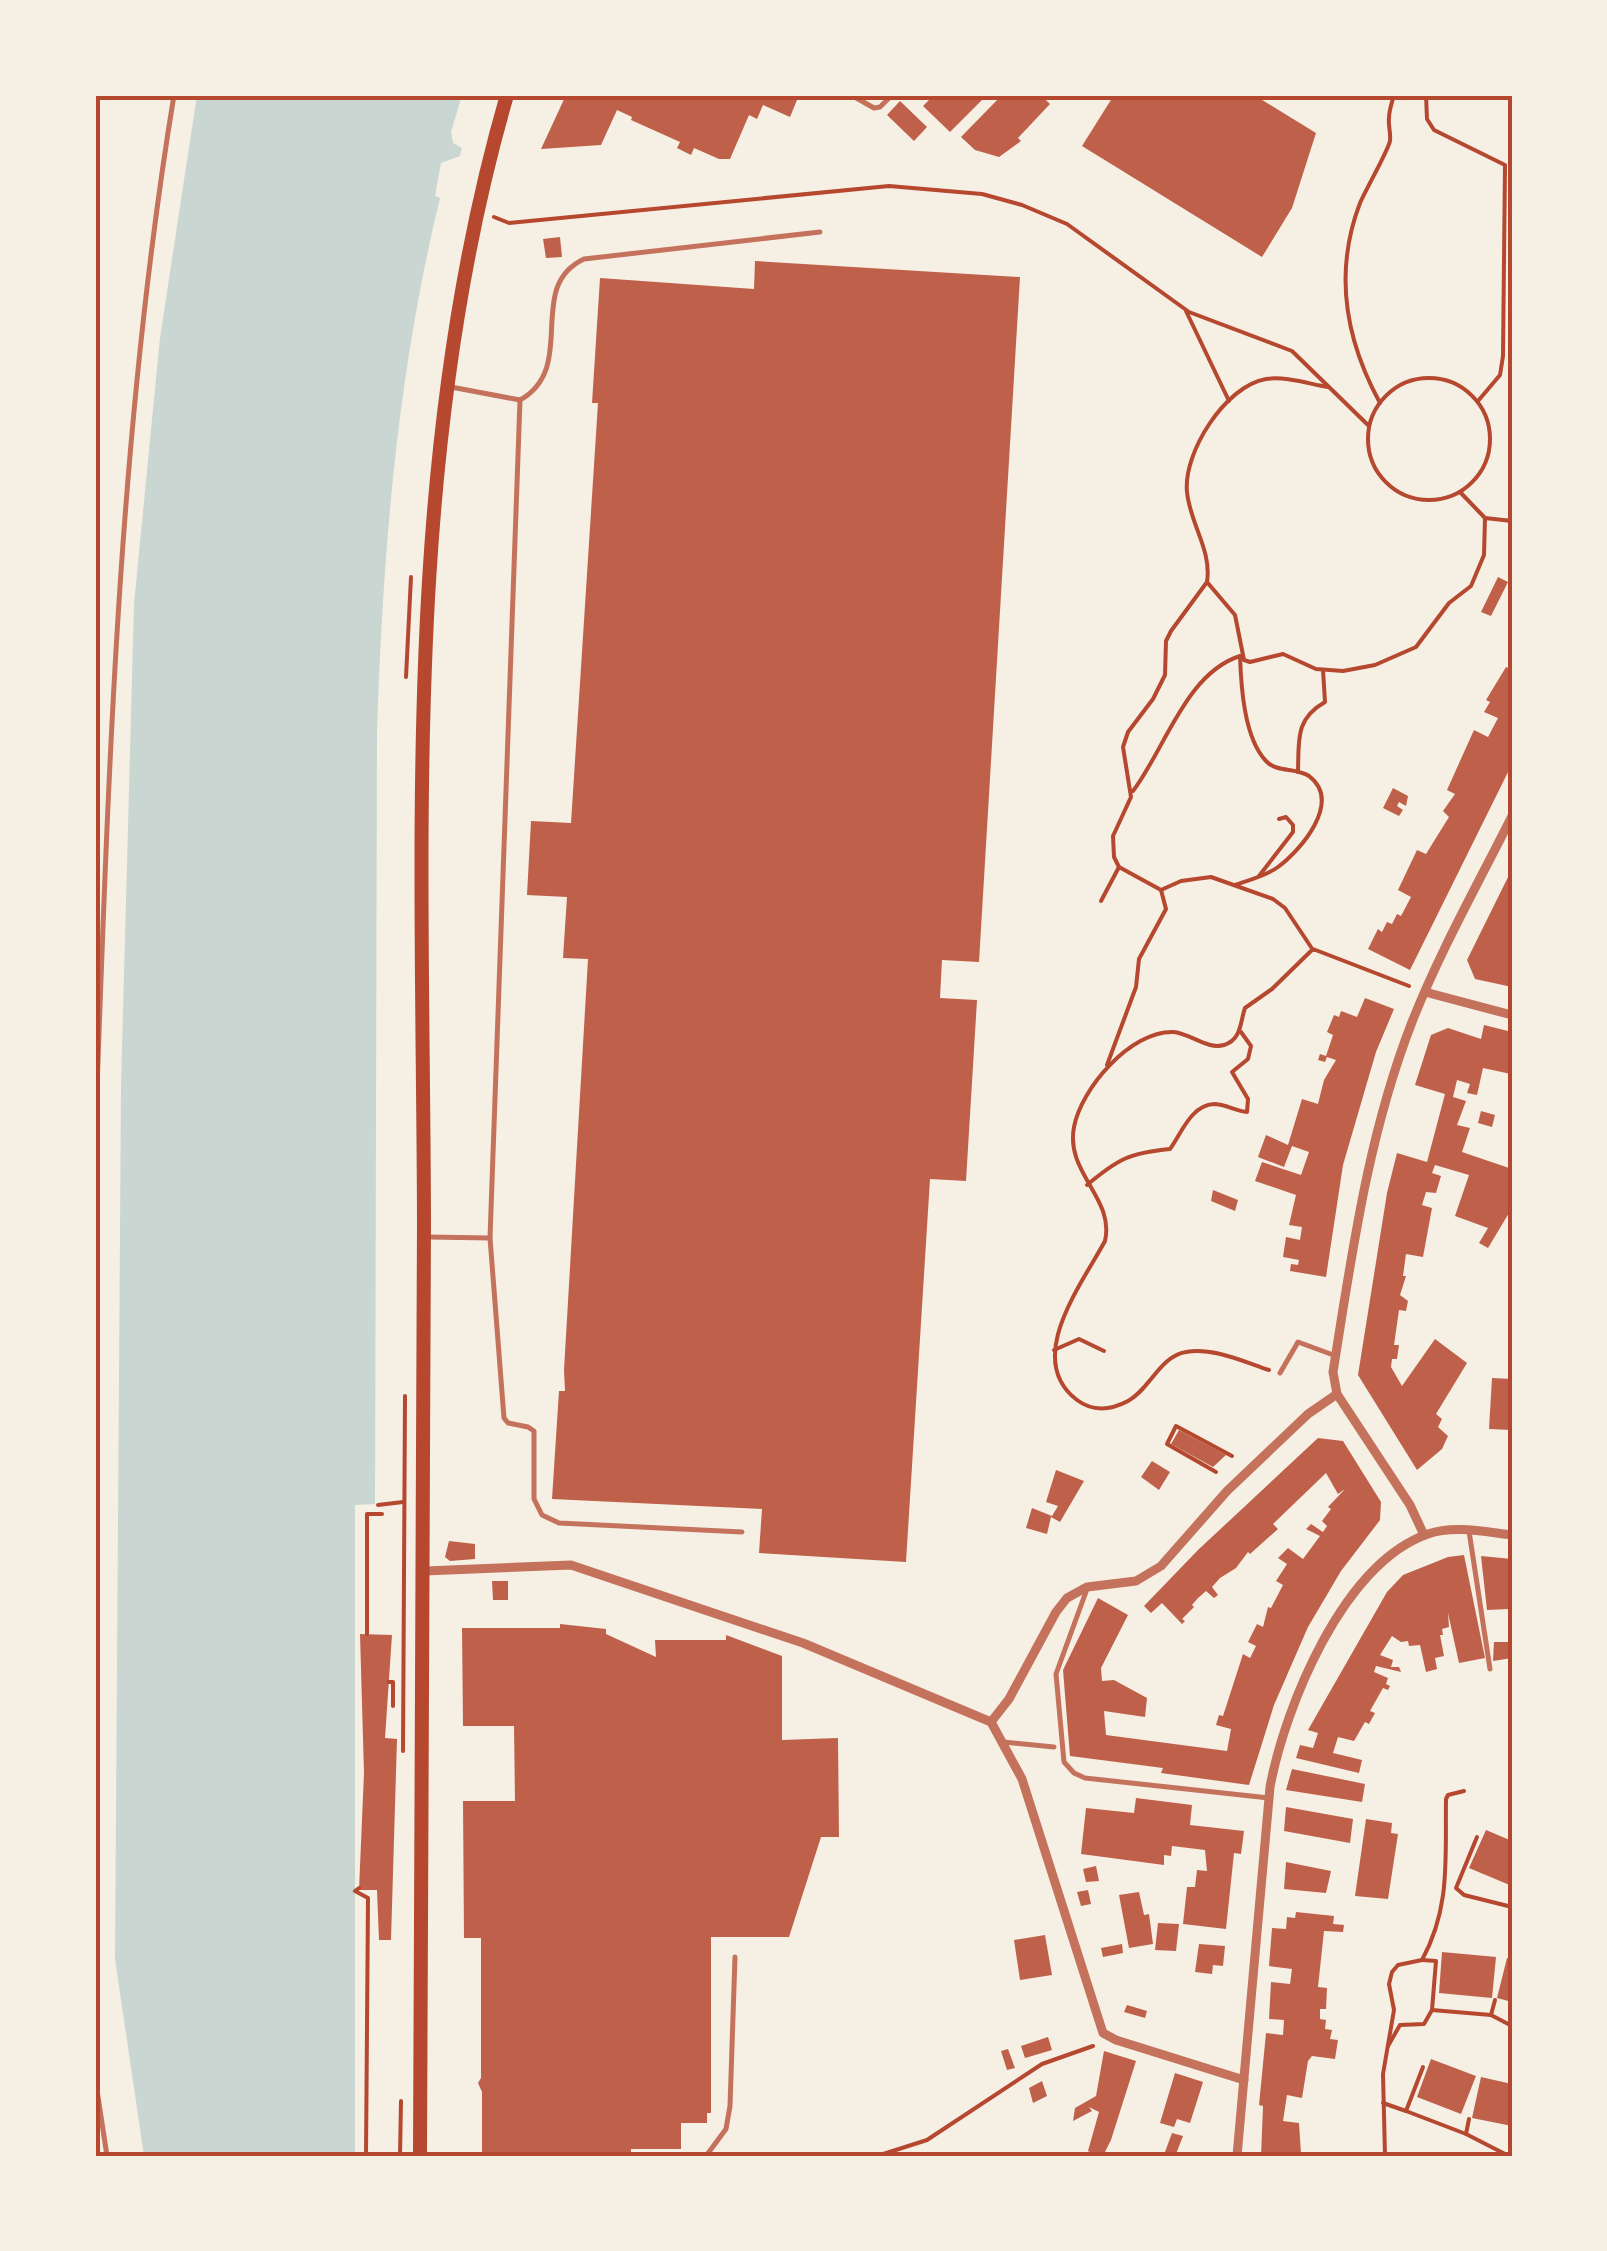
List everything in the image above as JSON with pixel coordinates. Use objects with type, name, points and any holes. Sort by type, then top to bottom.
[{"type":"main road","points":[[420,2156],[425,1571],[424,690],[433,510],[448,386],[479,214],[508,95]]},
{"type":"street","points":[[1424,1535],[1410,1505],[1337,1394],[1333,1372],[1355,1228],[1393,1076],[1425,992],[1512,816]]},
{"type":"street","points":[[1425,992],[1512,1014]]},
{"type":"street","points":[[991,1722],[1009,1699],[1067,1598],[1087,1587],[1136,1580],[1161,1566],[1227,1491],[1308,1414],[1337,1394]]},
{"type":"street","points":[[1236,2156],[1270,1798],[1275,1763],[1292,1710],[1330,1632],[1372,1574],[1394,1554],[1424,1535],[1468,1531],[1512,1535]]},
{"type":"street","points":[[425,1571],[548,1564],[583,1568],[803,1643],[991,1722],[1033,1808],[1103,2033],[1244,2080]]},
{"type":"lane","points":[[95,1143],[110,713],[152,233],[174,95]]},
{"type":"lane","points":[[851,95],[874,108],[892,95]]},
{"type":"lane","points":[[448,386],[520,400],[540,385],[547,372],[556,286],[572,265],[584,259],[820,232]]},
{"type":"lane","points":[[520,400],[490,1238],[504,1418],[534,1431],[534,1498],[542,1515],[559,1523],[742,1532]]},
{"type":"lane","points":[[424,1236],[490,1238]]},
{"type":"lane","points":[[1280,1374],[1298,1342],[1336,1356]]},
{"type":"lane","points":[[1468,1531],[1490,1669]]},
{"type":"lane","points":[[1087,1587],[1056,1674],[1063,1755],[1068,1768],[1086,1778],[1270,1798]]},
{"type":"lane","points":[[1004,1742],[1054,1747]]},
{"type":"lane","points":[[706,2156],[726,2129],[730,2106],[735,1957]]},
{"type":"lane","points":[[95,2077],[107,2156]]},
{"type":"path","points":[[1380,402],[1364,373],[1350,327],[1344,267],[1351,227],[1372,174],[1389,145],[1394,95]]},
{"type":"path","points":[[1426,95],[1427,119],[1434,130],[1497,158],[1506,166],[1500,375],[1478,401]]},
{"type":"path","points":[[492,216],[509,222],[890,186],[952,188],[1004,199],[1067,224],[1185,309],[1292,350],[1369,426]]},
{"type":"path","points":[[1506,225],[1512,221]]},
{"type":"path","points":[[1185,309],[1229,401]]},
{"type":"path","points":[[1436,378],[1467,390],[1478,401],[1490,428],[1490,444],[1481,472],[1460,492],[1426,500],[1393,489],[1380,476],[1368,444],[1369,426],[1380,402],[1405,382],[1436,378]]},
{"type":"path","points":[[1131,793],[1123,748],[1128,732],[1160,688],[1168,663],[1166,641],[1171,630],[1207,582],[1209,562],[1187,482],[1196,444],[1229,401],[1252,384],[1268,379],[1328,387]]},
{"type":"path","points":[[1460,492],[1485,518],[1512,521]]},
{"type":"path","points":[[1240,656],[1250,662],[1282,654],[1323,670],[1344,671],[1375,665],[1420,644],[1450,603],[1471,586],[1484,555],[1485,518]]},
{"type":"path","points":[[1207,582],[1235,614],[1240,635],[1241,696],[1258,748],[1270,764],[1307,775],[1318,788],[1319,816],[1290,856],[1274,870],[1235,885]]},
{"type":"path","points":[[1240,656],[1200,682],[1131,793],[1113,836],[1112,847],[1119,868],[1162,890],[1196,877],[1211,877],[1280,903],[1312,949],[1409,986]]},
{"type":"path","points":[[1298,772],[1298,735],[1308,711],[1325,702],[1323,670]]},
{"type":"path","points":[[1259,876],[1293,832],[1290,820],[1279,820]]},
{"type":"path","points":[[1101,901],[1119,868]]},
{"type":"path","points":[[1106,1068],[1136,988],[1139,959],[1165,916],[1162,890]]},
{"type":"path","points":[[1280,1374],[1219,1355],[1188,1351],[1168,1361],[1131,1400],[1101,1409],[1089,1407],[1072,1395],[1056,1370],[1054,1350],[1060,1327],[1108,1228],[1103,1206],[1076,1158],[1074,1128],[1086,1092],[1106,1068],[1136,1045],[1162,1034],[1182,1034],[1214,1046],[1228,1043],[1240,1032],[1245,1008],[1272,989],[1312,949]]},
{"type":"path","points":[[1088,1185],[1114,1162],[1132,1154],[1170,1149],[1190,1118],[1207,1106],[1216,1104],[1242,1112],[1249,1109],[1246,1094],[1232,1072],[1250,1053],[1251,1046],[1240,1032]]},
{"type":"path","points":[[1054,1350],[1079,1339],[1104,1350]]},
{"type":"path","points":[[403,1571],[405,1387]]},
{"type":"path","points":[[1216,1472],[1167,1444],[1176,1426],[1232,1456]]},
{"type":"path","points":[[378,1504],[404,1502]]},
{"type":"path","points":[[366,1634],[366,1514],[382,1514]]},
{"type":"path","points":[[389,1682],[394,1682],[393,1706]]},
{"type":"path","points":[[1422,1960],[1441,1920],[1446,1800],[1448,1795],[1464,1791]]},
{"type":"path","points":[[1456,1888],[1476,1837]]},
{"type":"path","points":[[1444,1880],[1464,1896],[1512,1907]]},
{"type":"path","points":[[358,1888],[355,1891],[368,1898],[366,2156]]},
{"type":"path","points":[[1385,2156],[1383,2103],[1386,2050],[1394,2010],[1392,1972],[1402,1963],[1436,1961],[1432,2010],[1424,2024],[1400,2025],[1386,2050]]},
{"type":"path","points":[[1491,2015],[1494,2000]]},
{"type":"path","points":[[1432,2010],[1491,2015],[1512,2026]]},
{"type":"path","points":[[877,2156],[926,2140],[1042,2064],[1090,2045],[1106,2048]]},
{"type":"path","points":[[1406,2112],[1423,2066]]},
{"type":"path","points":[[1383,2103],[1466,2134],[1509,2156]]},
{"type":"path","points":[[1466,2134],[1470,2119]]},
{"type":"shaded area","points":[[197,95],[462,95],[451,132],[453,143],[462,148],[460,156],[441,163],[435,196],[440,198],[403,397],[388,530],[380,664],[375,1504],[356,1505],[355,2156],[144,2156],[115,1959],[121,1087],[134,604],[160,338]]},
{"type":"pier","points":[[355,1505],[380,1505],[360,1510],[360,2156],[355,2156]]},
{"type":"building","points":[[566,95],[786,95],[797,100],[790,117],[763,105],[757,119],[749,115],[730,159],[719,159],[694,148],[691,155],[677,148],[680,142],[617,110],[601,145],[541,149]]},
{"type":"building","points":[[934,95],[987,95],[950,132],[923,106]]},
{"type":"building","points":[[1002,95],[1041,95],[1050,104],[1018,138],[1021,141],[999,157],[975,150],[961,137]]},
{"type":"building","points":[[1114,95],[1254,95],[1316,133],[1292,208],[1262,257],[1082,146]]},
{"type":"building","points":[[900,101],[927,127],[914,141],[887,115]]},
{"type":"building","points":[[560,237],[562,257],[546,258],[543,239]]},
{"type":"building","points":[[755,261],[1020,277],[979,962],[942,960],[940,998],[977,1000],[966,1181],[930,1179],[906,1562],[759,1553],[762,1509],[552,1499],[559,1391],[565,1391],[588,959],[563,958],[567,897],[527,895],[531,821],[571,823],[598,403],[592,403],[600,278],[754,289]]},
{"type":"building","points":[[1498,577],[1508,582],[1491,616],[1481,612]]},
{"type":"building","points":[[1506,667],[1512,670],[1512,764],[1410,970],[1368,949],[1378,929],[1382,932],[1387,922],[1392,924],[1397,914],[1401,916],[1411,897],[1398,890],[1417,850],[1426,854],[1449,817],[1443,811],[1455,794],[1447,790],[1474,730],[1488,737],[1498,718],[1484,712],[1490,702],[1486,700]]},
{"type":"building","points":[[1393,788],[1408,796],[1406,806],[1399,802],[1397,806],[1403,810],[1399,816],[1383,808]]},
{"type":"building","points":[[1512,869],[1512,987],[1475,979],[1467,960]]},
{"type":"building","points":[[1365,998],[1394,1009],[1376,1052],[1343,1165],[1326,1277],[1290,1271],[1291,1264],[1298,1265],[1299,1260],[1283,1257],[1286,1237],[1300,1240],[1302,1227],[1289,1225],[1296,1195],[1255,1181],[1262,1162],[1301,1175],[1309,1152],[1292,1146],[1284,1167],[1258,1157],[1266,1135],[1288,1145],[1302,1099],[1318,1104],[1324,1080],[1336,1060],[1318,1060],[1320,1054],[1326,1056],[1333,1035],[1327,1032],[1334,1015],[1339,1017],[1341,1011],[1357,1017]]},
{"type":"building","points":[[1484,1025],[1512,1032],[1511,1074],[1483,1068],[1477,1095],[1467,1093],[1470,1084],[1457,1080],[1453,1097],[1466,1101],[1457,1125],[1470,1128],[1462,1152],[1512,1169],[1512,1208],[1488,1248],[1479,1243],[1488,1228],[1455,1216],[1469,1175],[1435,1165],[1432,1173],[1441,1176],[1436,1193],[1426,1192],[1422,1205],[1432,1208],[1423,1257],[1406,1254],[1406,1276],[1400,1295],[1408,1301],[1406,1311],[1399,1310],[1394,1345],[1399,1345],[1391,1367],[1402,1386],[1435,1339],[1467,1363],[1436,1414],[1442,1419],[1438,1427],[1448,1436],[1442,1449],[1417,1470],[1358,1375],[1397,1153],[1427,1162],[1445,1094],[1415,1085],[1431,1035],[1448,1028],[1481,1039]]},
{"type":"building","points":[[1481,1111],[1495,1115],[1492,1127],[1478,1123]]},
{"type":"building","points":[[1213,1190],[1238,1200],[1235,1211],[1211,1201]]},
{"type":"building","points":[[1492,1378],[1512,1379],[1512,1430],[1489,1429]]},
{"type":"building","points":[[1179,1430],[1226,1455],[1213,1467],[1171,1444]]},
{"type":"building","points":[[1318,1438],[1343,1441],[1381,1502],[1380,1520],[1341,1571],[1308,1627],[1274,1705],[1249,1785],[1161,1773],[1163,1768],[1070,1756],[1063,1670],[1098,1598],[1128,1615],[1101,1668],[1102,1681],[1114,1680],[1147,1698],[1145,1717],[1104,1711],[1106,1735],[1227,1751],[1231,1729],[1216,1725],[1219,1715],[1223,1716],[1243,1654],[1250,1658],[1256,1646],[1248,1642],[1257,1624],[1263,1627],[1268,1607],[1271,1608],[1283,1585],[1276,1581],[1287,1564],[1278,1558],[1288,1548],[1303,1559],[1320,1536],[1306,1529],[1311,1524],[1323,1532],[1327,1526],[1322,1521],[1331,1509],[1328,1507],[1345,1489],[1338,1494],[1326,1473],[1273,1524],[1278,1529],[1212,1587],[1218,1595],[1214,1598],[1206,1591],[1198,1598],[1182,1624],[1162,1603],[1151,1613],[1144,1606]]},
{"type":"building","points":[[1152,1461],[1170,1472],[1159,1490],[1141,1477]]},
{"type":"building","points":[[1056,1470],[1084,1481],[1060,1522],[1051,1517],[1047,1534],[1026,1528],[1032,1508],[1052,1516],[1058,1506],[1046,1502]]},
{"type":"building","points":[[449,1541],[475,1544],[475,1559],[450,1561],[445,1557]]},
{"type":"building","points":[[1464,1555],[1485,1658],[1459,1663],[1448,1613],[1449,1627],[1442,1629],[1440,1635],[1444,1656],[1435,1658],[1437,1669],[1426,1672],[1420,1645],[1409,1646],[1408,1641],[1401,1642],[1392,1636],[1380,1655],[1393,1660],[1391,1667],[1399,1667],[1401,1672],[1376,1666],[1374,1672],[1388,1678],[1386,1684],[1390,1686],[1388,1690],[1383,1688],[1370,1711],[1375,1713],[1369,1724],[1365,1722],[1354,1741],[1338,1737],[1333,1753],[1362,1760],[1359,1773],[1296,1758],[1300,1745],[1313,1748],[1318,1733],[1308,1730],[1387,1592],[1403,1575],[1448,1557]]},
{"type":"building","points":[[1481,1556],[1512,1559],[1509,1609],[1487,1610]]},
{"type":"building","points":[[492,1581],[508,1581],[508,1600],[493,1600]]},
{"type":"building","points":[[560,1624],[606,1629],[606,1634],[656,1657],[655,1640],[726,1640],[726,1635],[782,1656],[782,1740],[838,1738],[839,1837],[821,1837],[789,1937],[711,1937],[711,2113],[707,2113],[707,2123],[681,2123],[681,2149],[631,2149],[631,2156],[482,2156],[482,2092],[478,2083],[481,1938],[464,1938],[463,1801],[515,1801],[514,1726],[463,1726],[462,1628],[560,1628]]},
{"type":"building","points":[[360,1634],[392,1635],[385,1738],[397,1739],[391,1940],[379,1940],[377,1890],[359,1890],[364,1773]]},
{"type":"building","points":[[1494,1642],[1512,1642],[1512,1658],[1493,1661]]},
{"type":"building","points":[[1292,1769],[1365,1784],[1362,1802],[1286,1790]]},
{"type":"building","points":[[1136,1798],[1192,1805],[1190,1825],[1244,1831],[1241,1854],[1234,1853],[1226,1929],[1183,1924],[1187,1887],[1195,1887],[1197,1870],[1207,1871],[1205,1850],[1172,1846],[1171,1856],[1164,1855],[1164,1865],[1081,1854],[1086,1808],[1134,1813]]},
{"type":"building","points":[[1286,1807],[1353,1819],[1350,1843],[1284,1831]]},
{"type":"building","points":[[1366,1819],[1392,1823],[1391,1833],[1398,1834],[1388,1899],[1355,1896]]},
{"type":"building","points":[[1486,1830],[1512,1841],[1512,1886],[1469,1868]]},
{"type":"building","points":[[1286,1862],[1331,1871],[1326,1893],[1284,1889]]},
{"type":"building","points":[[1096,1866],[1099,1881],[1086,1882],[1083,1869]]},
{"type":"building","points":[[1088,1890],[1091,1904],[1081,1906],[1077,1892]]},
{"type":"building","points":[[1139,1892],[1144,1915],[1149,1914],[1153,1944],[1129,1948],[1119,1895]]},
{"type":"building","points":[[1296,1912],[1334,1916],[1333,1924],[1344,1925],[1343,1932],[1324,1931],[1318,1987],[1327,1988],[1326,2009],[1320,2009],[1320,2019],[1326,2020],[1325,2029],[1332,2030],[1330,2039],[1338,2040],[1335,2059],[1312,2056],[1308,2061],[1302,2098],[1287,2095],[1283,2121],[1299,2123],[1301,2154],[1261,2156],[1263,2106],[1259,2105],[1266,2033],[1283,2035],[1284,2020],[1269,2019],[1271,1982],[1290,1984],[1292,1969],[1269,1966],[1272,1928],[1286,1929],[1287,1917],[1295,1918]]},
{"type":"building","points":[[1158,1923],[1179,1924],[1176,1951],[1155,1950]]},
{"type":"building","points":[[1045,1935],[1052,1975],[1020,1980],[1014,1940]]},
{"type":"building","points":[[1122,1944],[1123,1953],[1103,1957],[1101,1948]]},
{"type":"building","points":[[1199,1944],[1225,1946],[1223,1966],[1213,1965],[1212,1974],[1195,1972]]},
{"type":"building","points":[[1442,1952],[1496,1957],[1492,1998],[1439,1993]]},
{"type":"building","points":[[1507,1958],[1512,1960],[1512,2002],[1497,1998]]},
{"type":"building","points":[[1127,2005],[1147,2011],[1145,2018],[1124,2012]]},
{"type":"building","points":[[1048,2037],[1052,2050],[1025,2058],[1021,2046]]},
{"type":"building","points":[[1008,2049],[1015,2068],[1007,2070],[1001,2051]]},
{"type":"building","points":[[1104,2051],[1136,2061],[1111,2140],[1103,2156],[1098,2156],[1088,2151],[1099,2112],[1089,2107],[1092,2111],[1073,2121],[1075,2108],[1096,2096]]},
{"type":"building","points":[[1431,2059],[1476,2076],[1461,2114],[1417,2097]]},
{"type":"building","points":[[1175,2073],[1203,2082],[1190,2123],[1177,2119],[1174,2127],[1160,2123]]},
{"type":"building","points":[[1481,2077],[1512,2084],[1512,2126],[1472,2118]]},
{"type":"building","points":[[1042,2081],[1047,2096],[1033,2103],[1029,2088]]},
{"type":"building","points":[[1172,2133],[1183,2136],[1176,2154],[1165,2152]]}]
